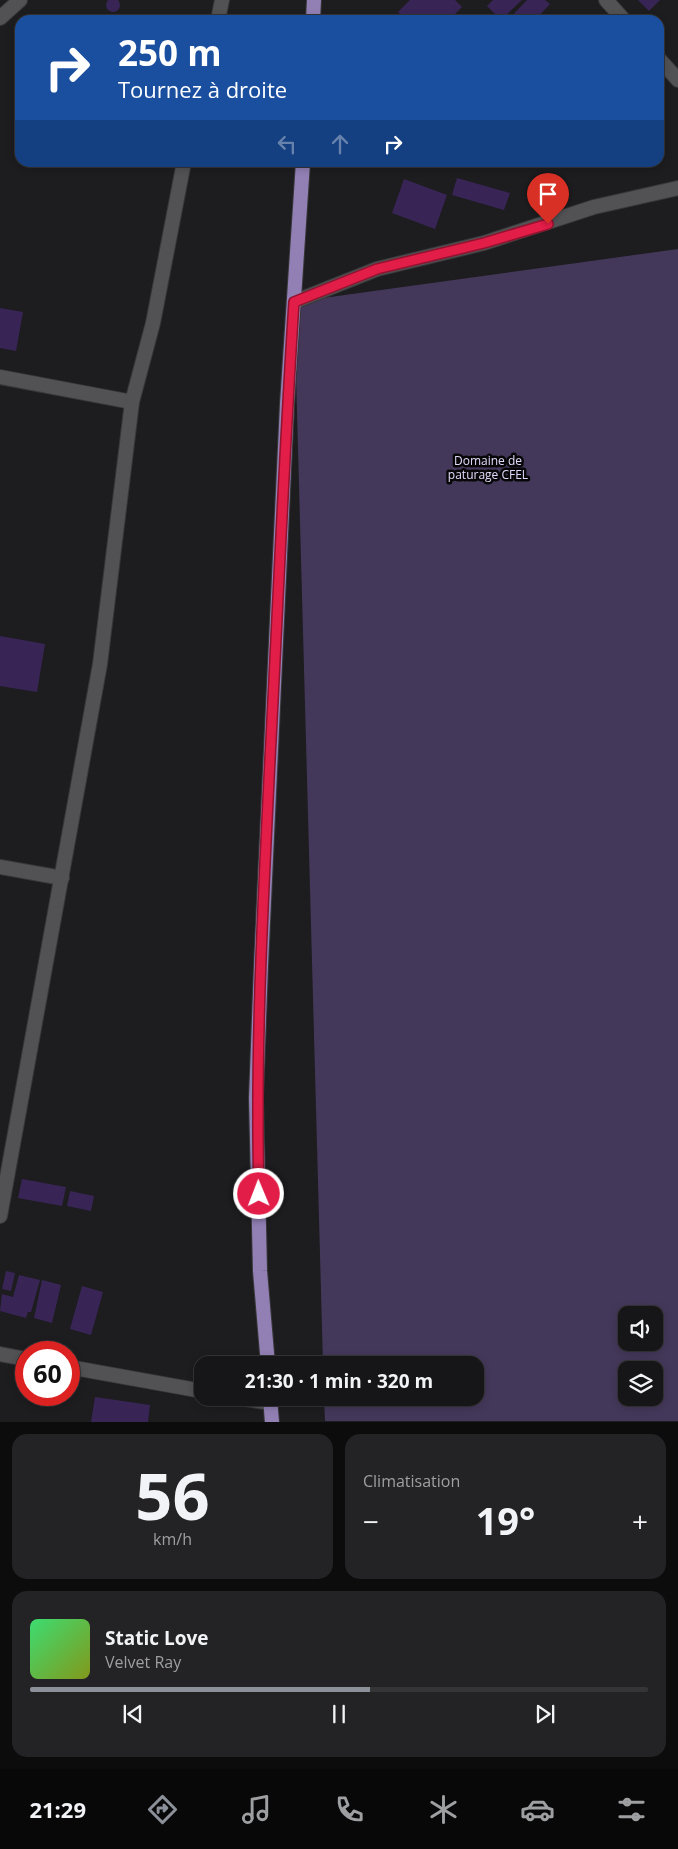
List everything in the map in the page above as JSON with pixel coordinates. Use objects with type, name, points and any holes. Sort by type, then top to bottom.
[{"type":"main road","points":[[313,15],[314,0]]},
{"type":"main road","points":[[267,1356],[260,1271],[256,1098],[287,404],[303,167]]},
{"type":"main road","points":[[271,1406],[272,1422]]},
{"type":"street","points":[[0,18],[20,0]]},
{"type":"street","points":[[219,15],[222,0]]},
{"type":"street","points":[[606,0],[620,15]]},
{"type":"street","points":[[664,65],[678,80]]},
{"type":"street","points":[[0,1216],[100,664],[132,402],[153,323],[183,167]]},
{"type":"street","points":[[294,302],[377,269],[484,243],[594,207],[678,188]]},
{"type":"street","points":[[0,377],[132,402]]},
{"type":"street","points":[[0,867],[62,878]]},
{"type":"street","points":[[0,1354],[15,1357]]},
{"type":"street","points":[[80,1369],[194,1390]]},
{"type":"green space","name":"Domaine de paturage CFEL","points":[[678,249],[678,1421],[325,1421],[324,1406],[484,1406],[484,1356],[323,1356],[294,302]]},
{"type":"building","points":[[116,-1],[119,2],[118,10],[113,12],[108,10],[106,5],[108,0]]},
{"type":"building","points":[[410,0],[455,0],[462,7],[454,15],[401,15],[398,12]]},
{"type":"building","points":[[493,0],[522,0],[506,15],[496,15],[487,6]]},
{"type":"building","points":[[527,0],[545,0],[550,4],[540,15],[513,15]]},
{"type":"building","points":[[638,0],[660,0],[649,11]]},
{"type":"building","points":[[457,178],[510,193],[504,210],[452,195]]},
{"type":"building","points":[[404,179],[447,195],[435,229],[392,213]]},
{"type":"building","points":[[0,308],[23,312],[16,351],[0,348]]},
{"type":"building","points":[[0,636],[45,644],[37,692],[0,686]]},
{"type":"building","points":[[22,1179],[66,1187],[62,1206],[18,1198]]},
{"type":"building","points":[[70,1191],[94,1196],[91,1211],[67,1206]]},
{"type":"building","points":[[6,1271],[15,1273],[11,1291],[2,1289]]},
{"type":"building","points":[[19,1275],[40,1280],[31,1312],[28,1312],[26,1318],[0,1311],[2,1294],[13,1297]]},
{"type":"building","points":[[42,1280],[61,1285],[52,1323],[34,1318]]},
{"type":"building","points":[[82,1286],[103,1292],[91,1335],[70,1329]]},
{"type":"building","points":[[95,1397],[150,1405],[148,1422],[91,1422]]},
{"type":"route","points":[[259,1194],[256,1098],[260,966],[286,424],[294,302],[377,269],[484,243],[548,224]]}]
